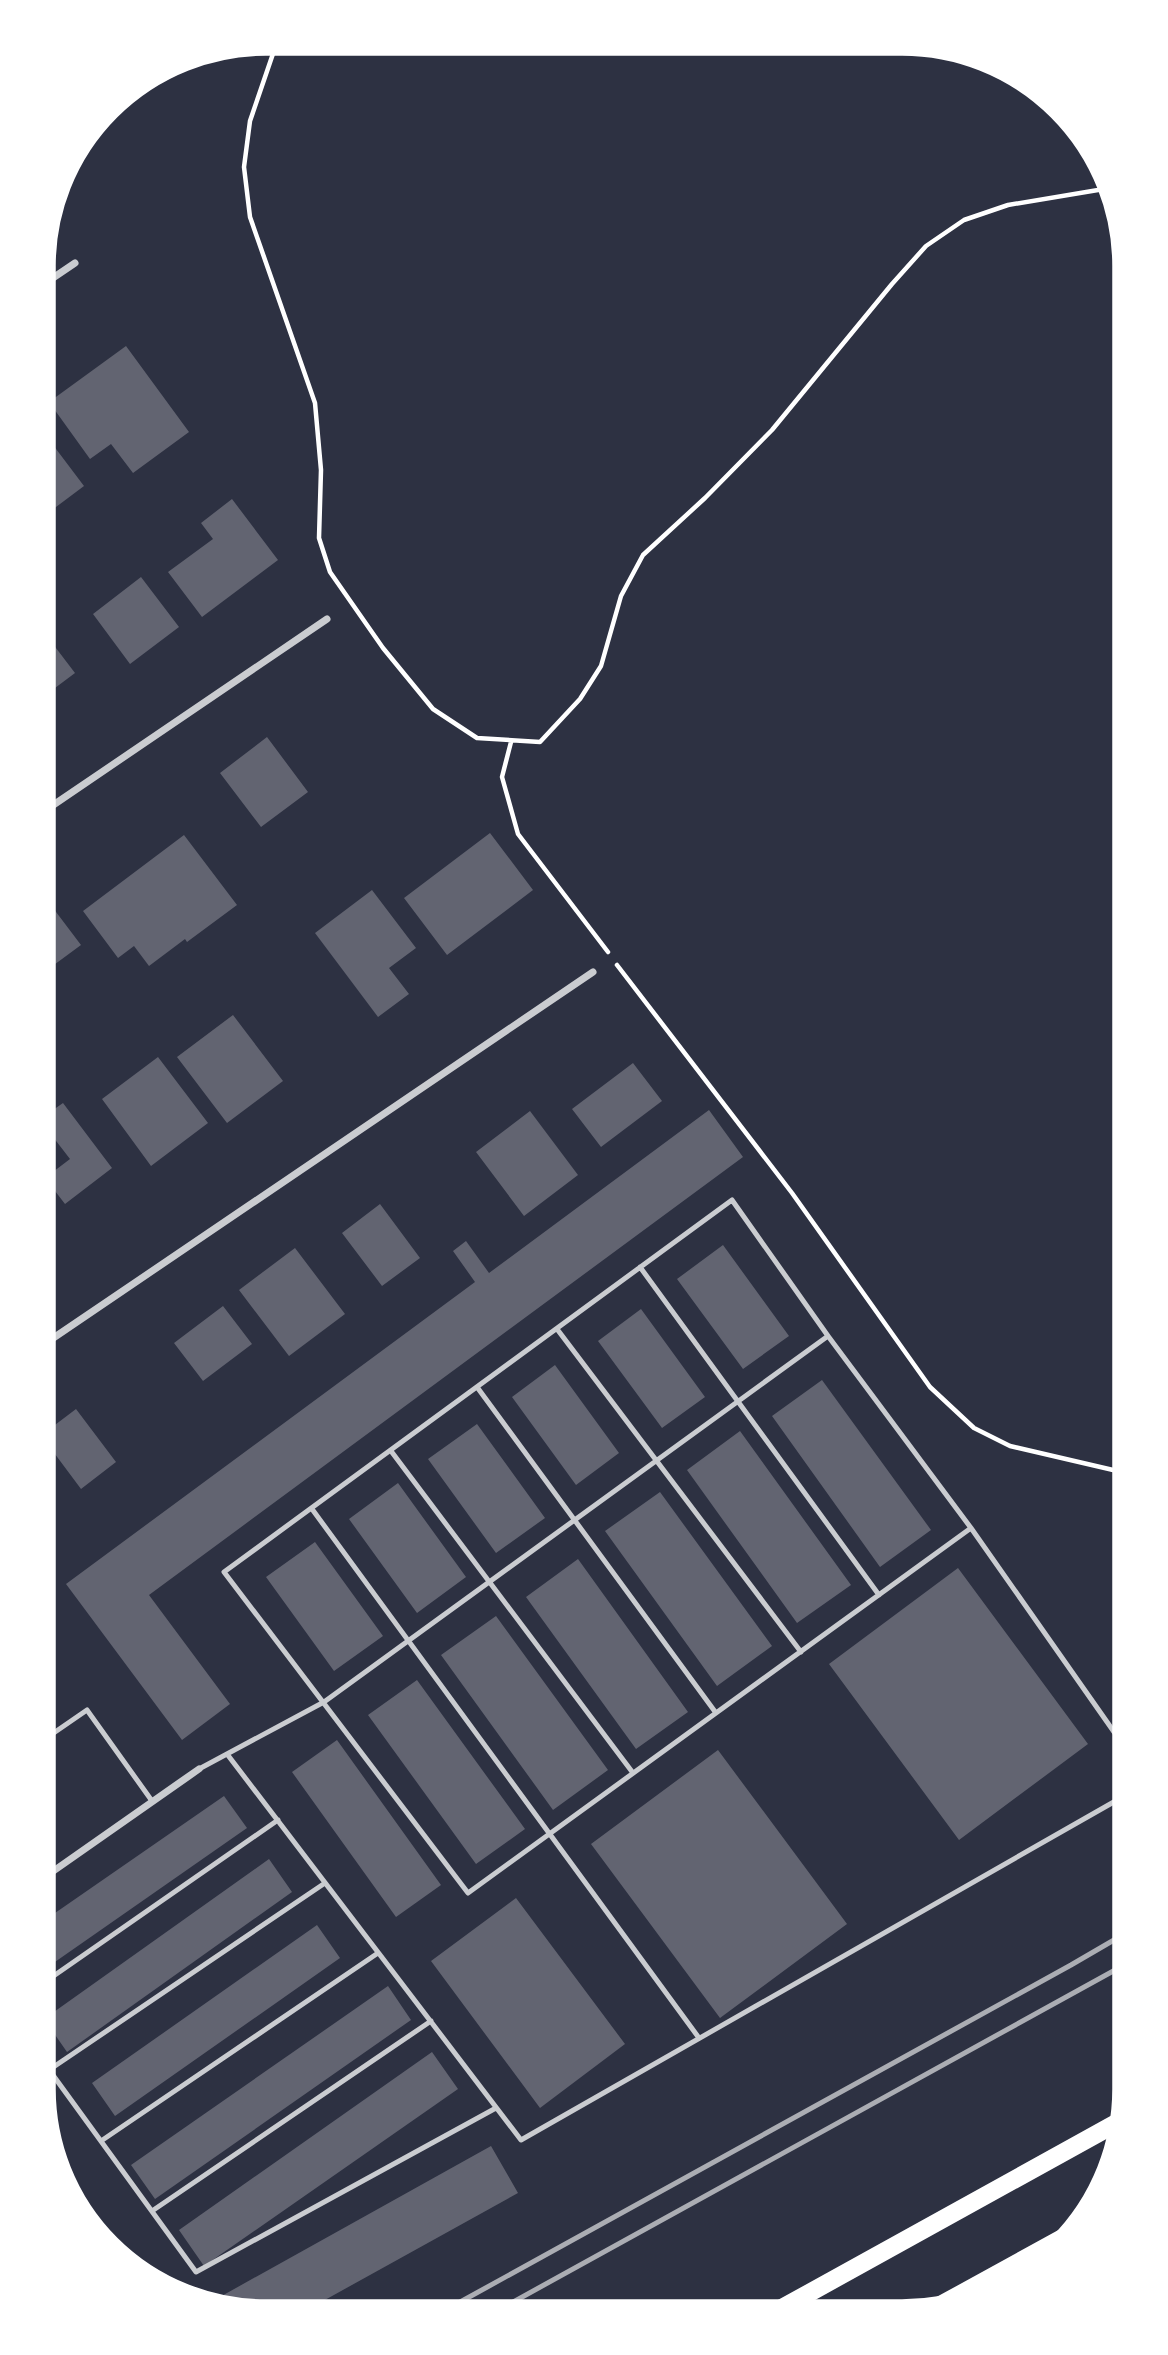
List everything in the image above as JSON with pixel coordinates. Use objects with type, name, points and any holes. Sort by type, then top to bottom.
[{"type":"main road","points":[[795,2301],[1110,2126]]},
{"type":"main road","points":[[966,2291],[1036,2253]]},
{"type":"street","points":[[55,277],[75,263]]},
{"type":"street","points":[[55,804],[327,619]]},
{"type":"street","points":[[54,1337],[593,972]]},
{"type":"street","points":[[54,1869],[199,1769]]},
{"type":"lane","points":[[971,1528],[468,1893],[224,1573],[732,1200],[828,1336],[971,1528],[1113,1731]]},
{"type":"lane","points":[[640,1267],[879,1595]]},
{"type":"lane","points":[[556,1329],[802,1651]]},
{"type":"lane","points":[[199,1769],[324,1702],[828,1336]]},
{"type":"lane","points":[[477,1387],[716,1713]]},
{"type":"lane","points":[[391,1451],[633,1773]]},
{"type":"lane","points":[[312,1509],[699,2038]]},
{"type":"lane","points":[[54,1733],[87,1710],[152,1801]]},
{"type":"lane","points":[[227,1754],[521,2140],[1113,1802]]},
{"type":"lane","points":[[54,1976],[278,1820]]},
{"type":"lane","points":[[54,2067],[325,1883]]},
{"type":"lane","points":[[101,2141],[378,1953]]},
{"type":"lane","points":[[152,2211],[430,2021]]},
{"type":"lane","points":[[54,2076],[196,2272],[496,2108]]},
{"type":"path","points":[[273,55],[250,121],[244,167],[250,217],[316,403],[321,470],[319,538],[330,572],[383,648],[433,709],[477,738],[540,742],[580,699],[601,666],[621,596],[643,555],[705,498],[772,430],[926,246],[964,220],[1008,205],[1100,190]]},
{"type":"path","points":[[511,742],[502,777],[517,834],[792,1193],[930,1387],[974,1428],[1010,1446],[1113,1470]]},
{"type":"building","points":[[126,346],[189,432],[133,473],[111,444],[90,459],[55,410],[55,398]]},
{"type":"building","points":[[55,447],[84,486],[55,508]]},
{"type":"building","points":[[232,499],[278,560],[202,617],[168,572],[213,539],[201,523]]},
{"type":"building","points":[[141,577],[179,627],[130,664],[93,614]]},
{"type":"building","points":[[55,646],[75,673],[55,688]]},
{"type":"building","points":[[267,737],[308,792],[261,827],[220,773]]},
{"type":"building","points":[[490,833],[533,890],[447,955],[404,898]]},
{"type":"building","points":[[184,835],[237,905],[149,966],[134,946],[118,958],[83,911]]},
{"type":"building","points":[[372,890],[416,948],[389,968],[409,994],[378,1017],[315,933]]},
{"type":"building","points":[[55,910],[81,945],[55,964]]},
{"type":"building","points":[[233,1015],[283,1081],[227,1123],[177,1057]]},
{"type":"building","points":[[158,1057],[208,1123],[151,1166],[102,1099]]},
{"type":"building","points":[[633,1063],[662,1101],[601,1147],[572,1109]]},
{"type":"building","points":[[63,1103],[112,1168],[65,1204],[54,1190],[54,1171],[70,1159],[55,1139],[55,1109]]},
{"type":"building","points":[[709,1110],[743,1157],[149,1595],[230,1704],[182,1740],[66,1584],[475,1282],[453,1251],[466,1241],[489,1273]]},
{"type":"building","points":[[530,1111],[578,1175],[524,1216],[476,1152]]},
{"type":"building","points":[[380,1204],[420,1258],[382,1286],[342,1233]]},
{"type":"building","points":[[723,1245],[789,1336],[743,1369],[677,1279]]},
{"type":"building","points":[[295,1248],[345,1314],[289,1356],[239,1290]]},
{"type":"building","points":[[223,1306],[252,1344],[203,1381],[174,1343]]},
{"type":"building","points":[[641,1309],[705,1397],[662,1428],[598,1341]]},
{"type":"building","points":[[555,1365],[619,1453],[576,1485],[512,1397]]},
{"type":"building","points":[[822,1380],[931,1530],[880,1567],[772,1416]]},
{"type":"building","points":[[76,1409],[116,1462],[81,1489],[54,1453],[54,1425]]},
{"type":"building","points":[[477,1424],[545,1518],[496,1553],[428,1459]]},
{"type":"building","points":[[740,1431],[851,1585],[797,1623],[687,1470]]},
{"type":"building","points":[[398,1483],[466,1577],[417,1613],[349,1519]]},
{"type":"building","points":[[660,1492],[772,1646],[717,1686],[605,1531]]},
{"type":"building","points":[[315,1542],[383,1636],[334,1671],[266,1577]]},
{"type":"building","points":[[578,1559],[688,1712],[636,1749],[526,1597]]},
{"type":"building","points":[[958,1568],[1088,1744],[959,1840],[829,1664]]},
{"type":"building","points":[[496,1616],[608,1770],[553,1810],[441,1655]]},
{"type":"building","points":[[417,1680],[525,1829],[476,1864],[368,1715]]},
{"type":"building","points":[[337,1740],[441,1885],[396,1917],[292,1772]]},
{"type":"building","points":[[718,1750],[847,1924],[720,2018],[591,1844]]},
{"type":"building","points":[[224,1796],[247,1828],[54,1963],[54,1914]]},
{"type":"building","points":[[269,1859],[292,1892],[67,2052],[54,2033],[54,2012]]},
{"type":"building","points":[[516,1898],[625,2044],[540,2108],[431,1961]]},
{"type":"building","points":[[317,1925],[340,1958],[115,2116],[92,2083]]},
{"type":"building","points":[[388,1986],[411,2020],[155,2199],[131,2165]]},
{"type":"building","points":[[432,2052],[458,2089],[204,2266],[179,2230]]},
{"type":"building","points":[[491,2146],[518,2193],[323,2301],[266,2301],[222,2296]]},
{"type":"railway","points":[[462,2301],[1113,1941]]},
{"type":"railway","points":[[515,2301],[1113,1971]]}]
